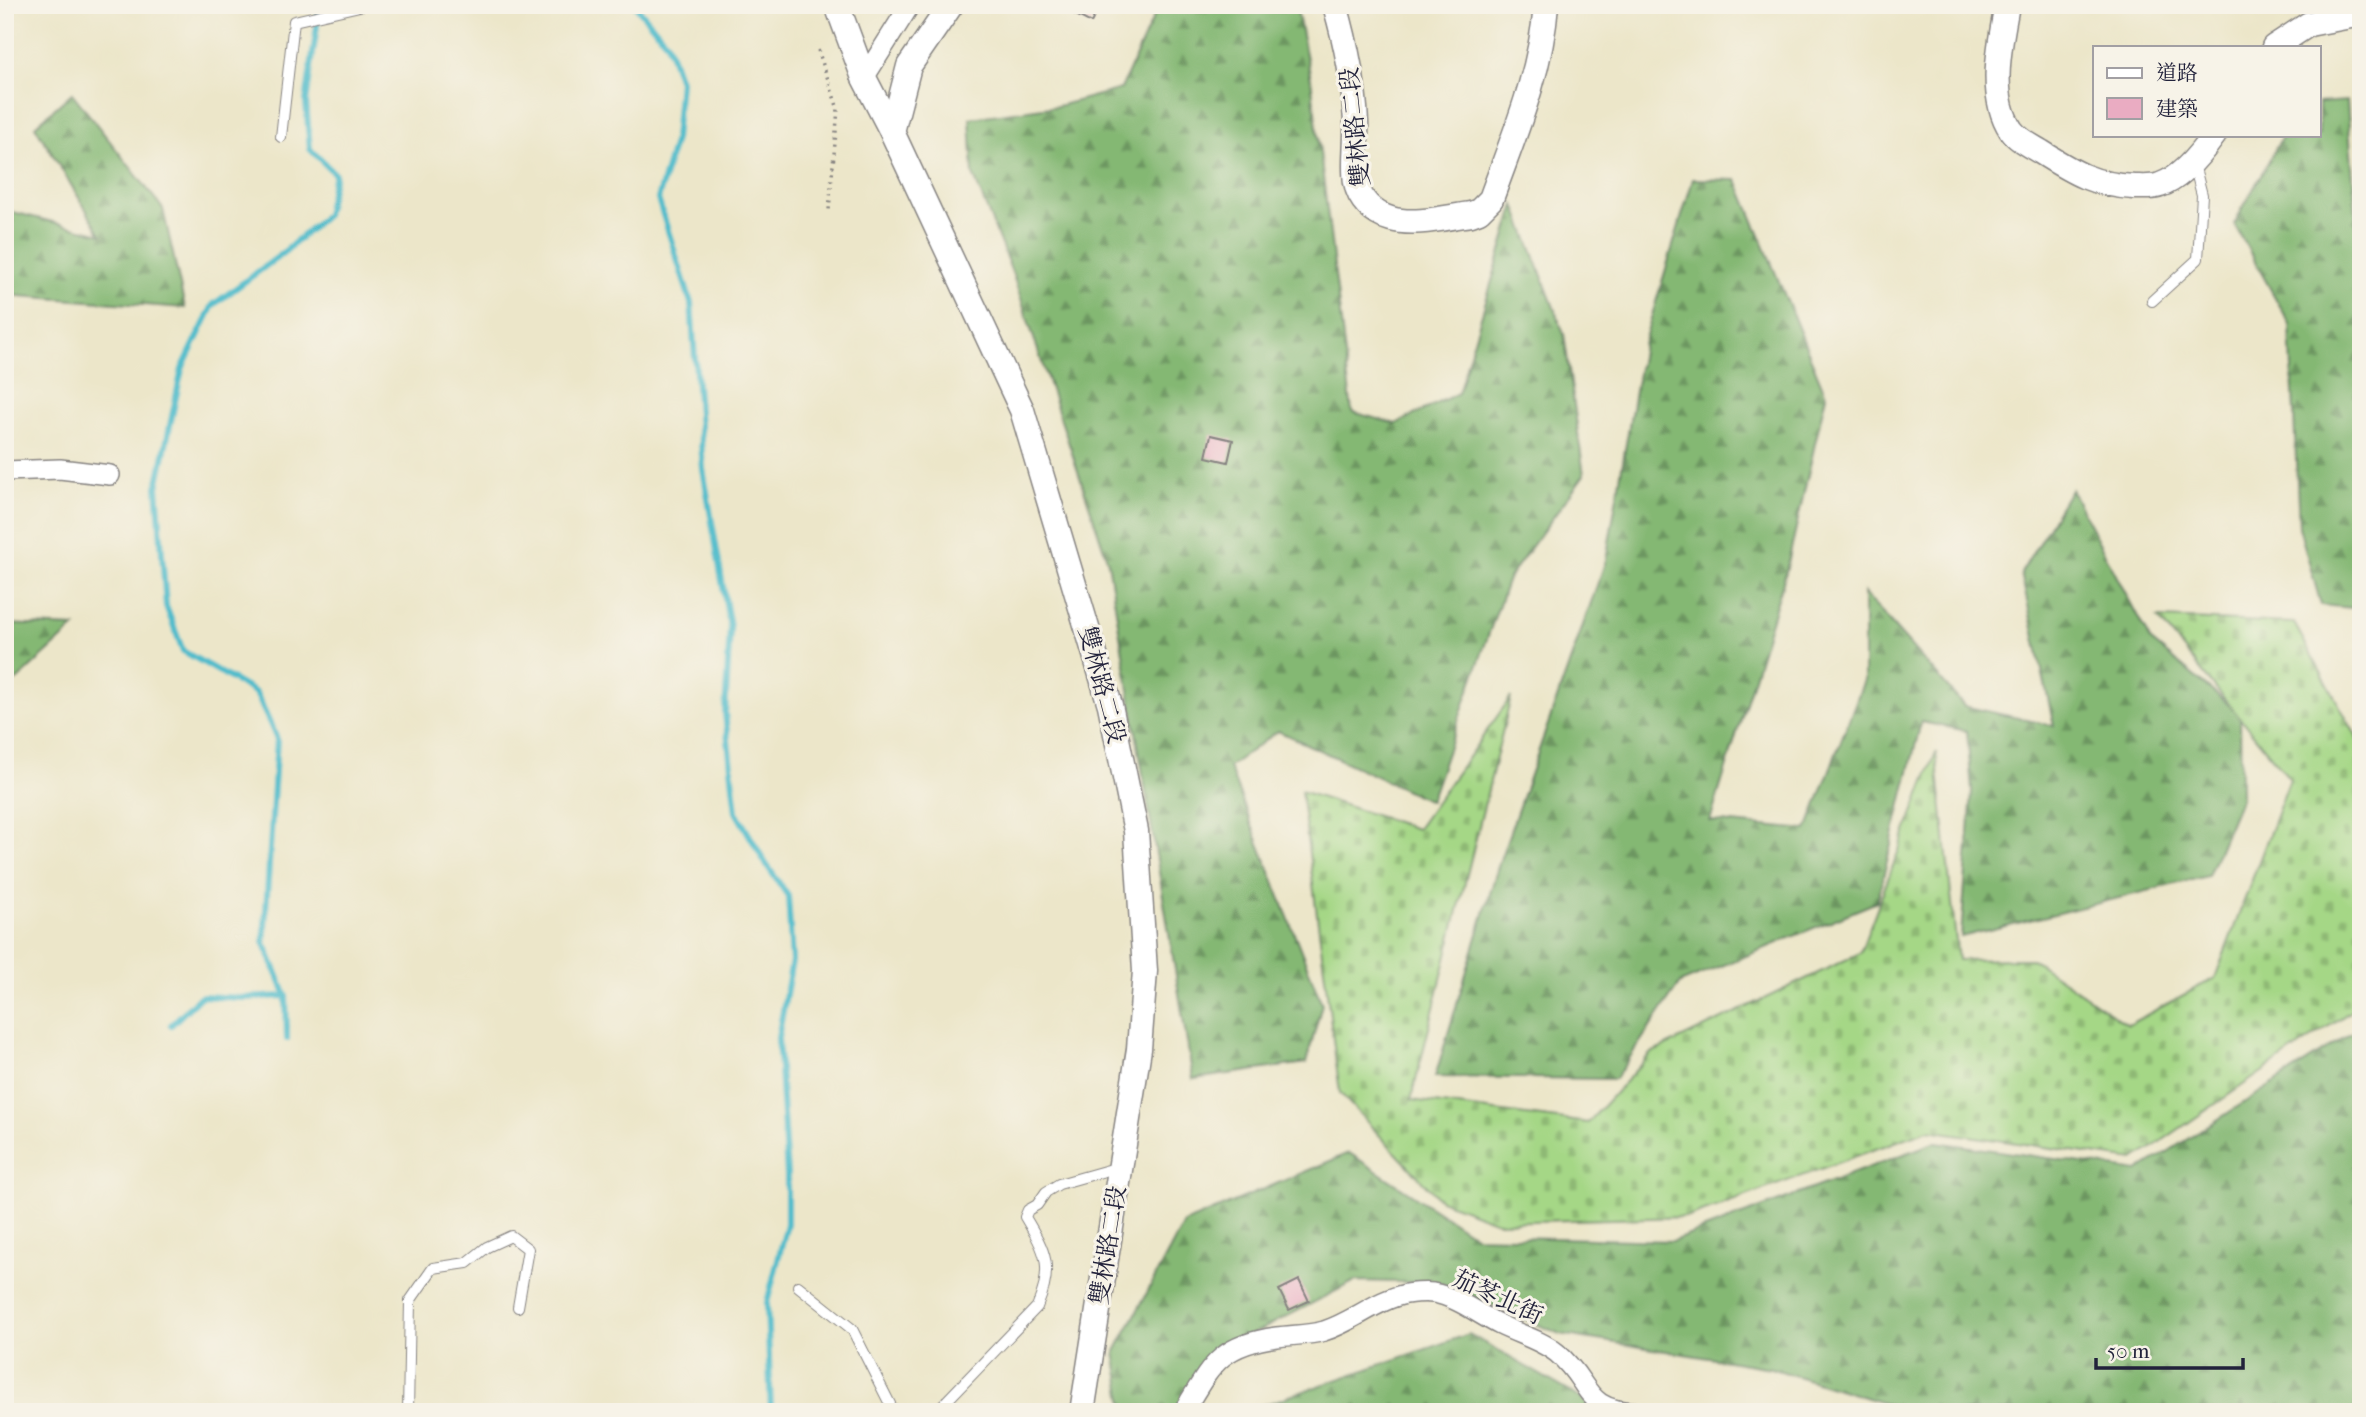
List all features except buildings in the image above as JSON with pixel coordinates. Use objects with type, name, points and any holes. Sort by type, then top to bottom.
[{"type":"street","name":"雙林路二段","points":[[837,5],[864,78],[1022,410],[1110,705],[1136,831],[1145,971],[1139,1049],[1082,1412]]},
{"type":"street","points":[[864,78],[910,5]]},
{"type":"street","points":[[892,132],[909,66],[951,5]]},
{"type":"street","name":"雙林路二段","points":[[1335,5],[1354,94],[1355,180],[1370,209],[1402,222],[1471,214],[1479,211],[1491,199],[1527,102],[1543,40],[1544,8]]},
{"type":"street","points":[[2007,5],[1998,81],[2000,102],[2011,131],[2025,142],[2087,180],[2115,186],[2160,185],[2193,160],[2213,136]]},
{"type":"street","points":[[2276,46],[2309,24],[2361,14]]},
{"type":"street","points":[[5,471],[60,468],[110,475]]},
{"type":"street","name":"茄苳北街","points":[[1183,1412],[1212,1367],[1228,1351],[1248,1341],[1324,1331],[1390,1299],[1408,1294],[1433,1293],[1455,1300],[1554,1351],[1569,1364],[1590,1395],[1602,1407],[1617,1412],[1637,1412]]},
{"type":"lane","points":[[281,137],[294,21],[364,5]]},
{"type":"lane","points":[[2152,301],[2198,259],[2203,195],[2193,160]]},
{"type":"lane","points":[[936,1412],[1037,1307],[1045,1287],[1047,1262],[1025,1217],[1028,1210],[1037,1205],[1046,1192],[1059,1184],[1120,1167]]},
{"type":"lane","points":[[408,1412],[410,1301],[433,1268],[467,1263],[487,1247],[511,1236],[528,1250],[518,1307]]},
{"type":"lane","points":[[797,1286],[852,1329],[894,1412]]},
{"type":"path","points":[[818,50],[838,109],[828,210]]},
{"type":"green space","points":[[1159,5],[1296,5],[1311,79],[1352,412],[1396,424],[1458,393],[1515,205],[1564,334],[1584,475],[1508,579],[1430,801],[1278,731],[1229,767],[1322,1004],[1306,1063],[1193,1079],[1108,562],[1013,275],[973,174],[970,118],[1058,106],[1121,89]]},
{"type":"green space","points":[[72,93],[163,209],[185,308],[5,295],[5,210],[101,234],[35,126]]},
{"type":"green space","points":[[2347,101],[2361,280],[2361,609],[2321,605],[2299,527],[2290,324],[2234,224],[2282,136],[2320,136],[2320,103]]},
{"type":"green space","points":[[1693,179],[1737,180],[1826,395],[1786,572],[1710,821],[1807,830],[1864,680],[1864,593],[1964,706],[2054,726],[2021,573],[2071,489],[2150,640],[2240,714],[2241,797],[2208,876],[1961,937],[1972,791],[1967,731],[1921,722],[1877,902],[1680,983],[1615,1079],[1435,1077],[1500,860],[1606,560],[1643,345]]},
{"type":"green space","points":[[2158,618],[2294,623],[2361,745],[2361,1004],[2134,1160],[1928,1130],[1688,1217],[1497,1222],[1440,1200],[1340,1093],[1301,791],[1417,829],[1511,697],[1411,1100],[1588,1123],[1651,1053],[1860,953],[1936,752],[1958,960],[2032,959],[2128,1025],[2215,978],[2290,779]]},
{"type":"green space","points":[[5,624],[75,627],[5,691]]},
{"type":"green space","points":[[2361,1027],[2361,1412],[1912,1412],[1771,1368],[1560,1334],[1440,1283],[1355,1281],[1220,1351],[1173,1412],[1125,1412],[1115,1353],[1184,1223],[1349,1153],[1475,1236],[1673,1241],[1936,1142],[2138,1171]]},
{"type":"green space","points":[[1469,1334],[1605,1412],[1243,1412]]},
{"type":"waterway","points":[[171,1025],[201,996],[286,996],[264,942],[277,739],[256,693],[183,651],[166,606],[157,487],[182,369],[213,305],[282,254],[326,215],[335,174],[310,149],[306,102],[320,5]]},
{"type":"waterway","points":[[635,5],[667,43],[680,81],[675,139],[658,199],[691,303],[703,469],[730,628],[725,713],[736,812],[788,896],[792,961],[778,1038],[787,1175],[787,1224],[767,1303],[771,1412]]},
{"type":"waterway","points":[[286,996],[287,1039]]}]
